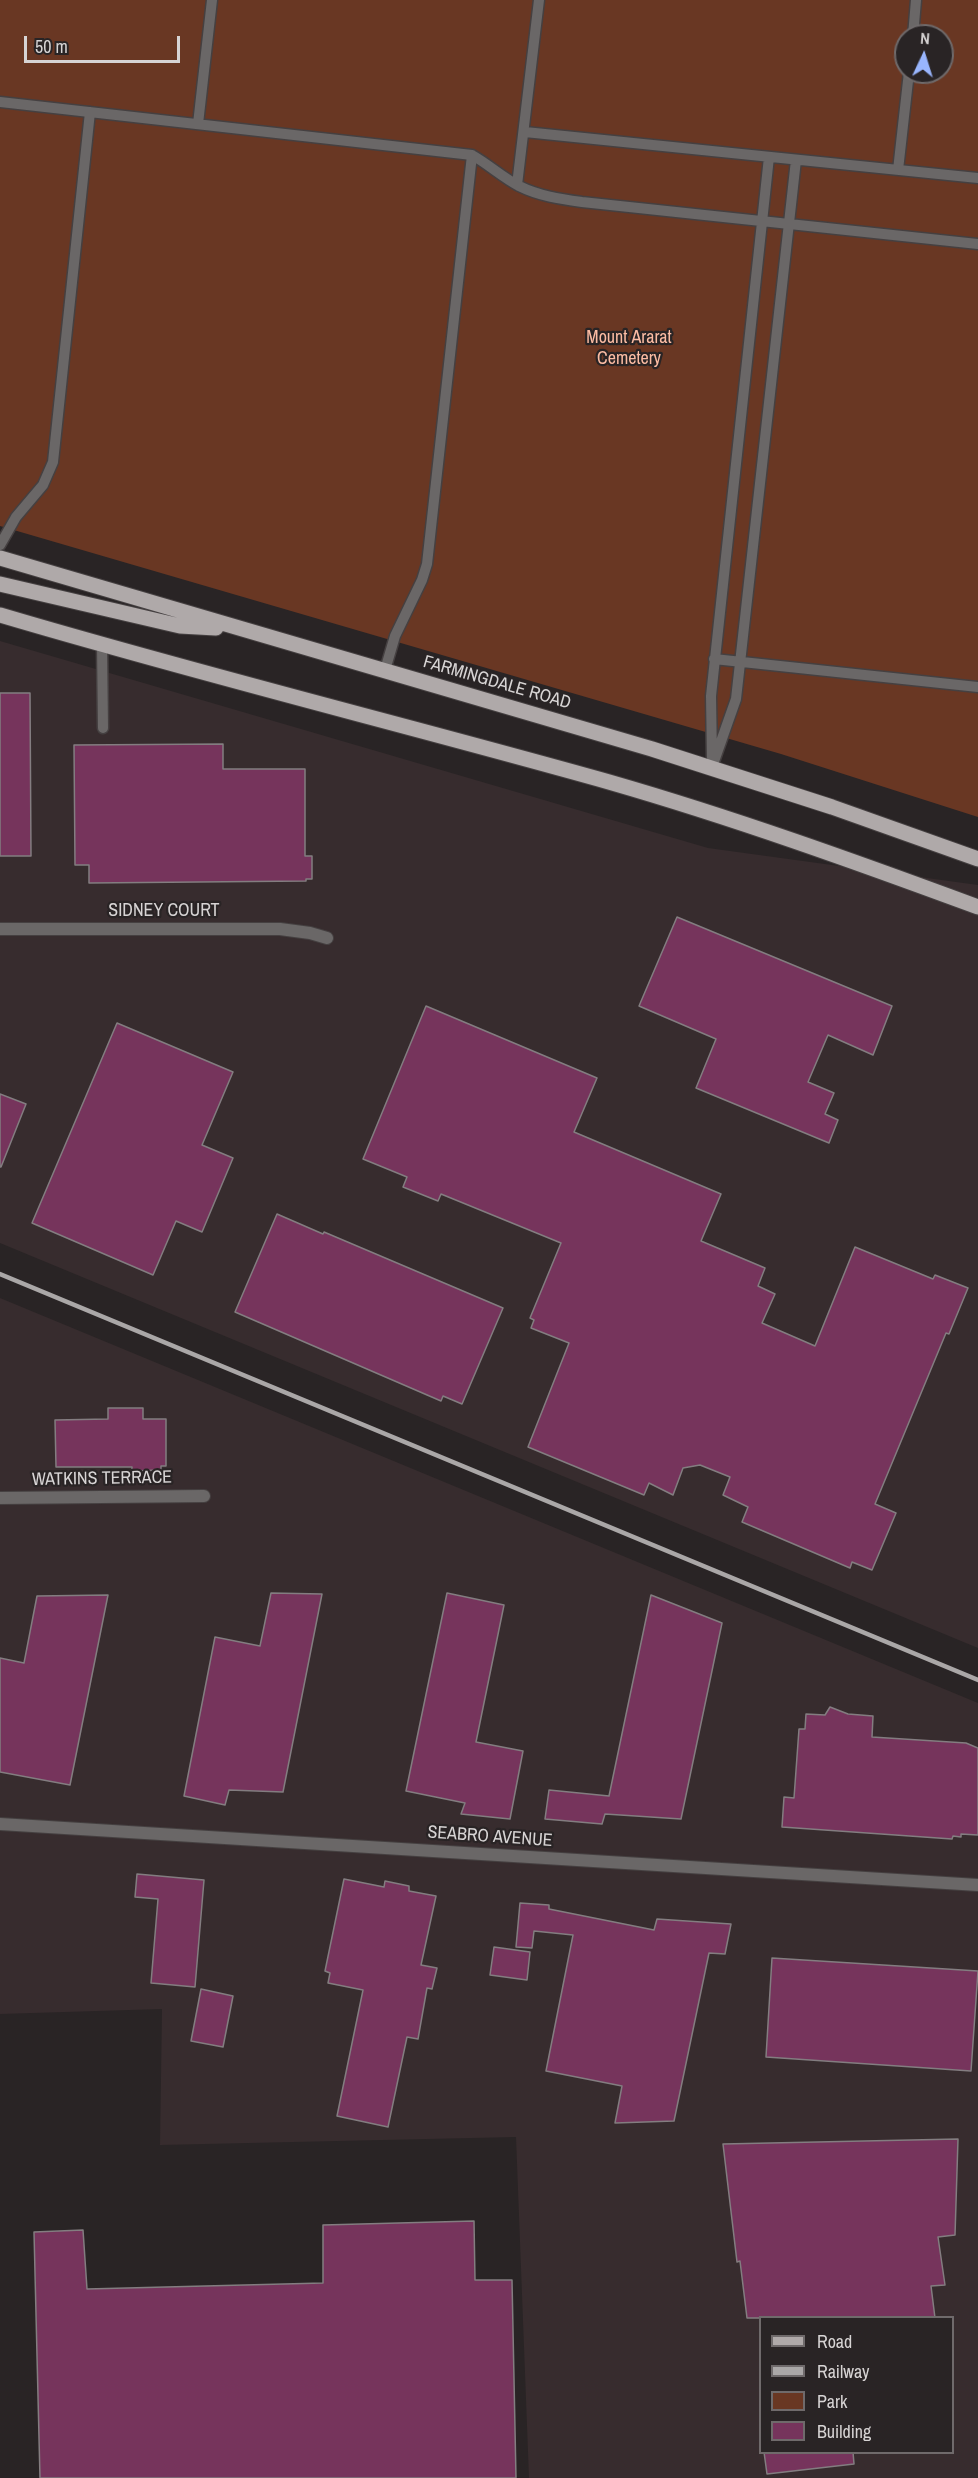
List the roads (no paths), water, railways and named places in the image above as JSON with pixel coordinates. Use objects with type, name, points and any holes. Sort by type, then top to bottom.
[{"type":"main road","name":"FARMINGDALE ROAD","points":[[0,558],[712,767],[978,859]]},
{"type":"main road","points":[[0,584],[180,626],[243,630]]},
{"type":"main road","points":[[0,615],[652,795],[833,854],[978,907]]},
{"type":"street","name":"SIDNEY COURT","points":[[0,930],[280,929],[327,938]]},
{"type":"street","name":"WATKINS TERRACE","points":[[0,1498],[204,1496]]},
{"type":"street","name":"SEABRO AVENUE","points":[[0,1824],[978,1886]]},
{"type":"lane","points":[[198,124],[212,0]]},
{"type":"lane","points":[[517,185],[539,0]]},
{"type":"lane","points":[[914,24],[916,0]]},
{"type":"lane","points":[[898,170],[908,84]]},
{"type":"lane","points":[[0,102],[472,155],[489,164],[517,185],[535,193],[574,201],[978,244]]},
{"type":"lane","points":[[0,545],[16,517],[43,485],[53,462],[90,112]]},
{"type":"lane","points":[[525,132],[978,178]]},
{"type":"lane","points":[[385,670],[395,636],[422,580],[427,564],[472,155]]},
{"type":"lane","points":[[712,767],[711,696],[714,659],[769,157]]},
{"type":"lane","points":[[712,767],[736,699],[796,160]]},
{"type":"lane","points":[[102,645],[103,728]]},
{"type":"lane","points":[[714,659],[978,687]]},
{"type":"railway","points":[[0,1274],[978,1680]]},
{"type":"park label","name":"Mount Ararat Cemetery","points":[[629,348]]}]
